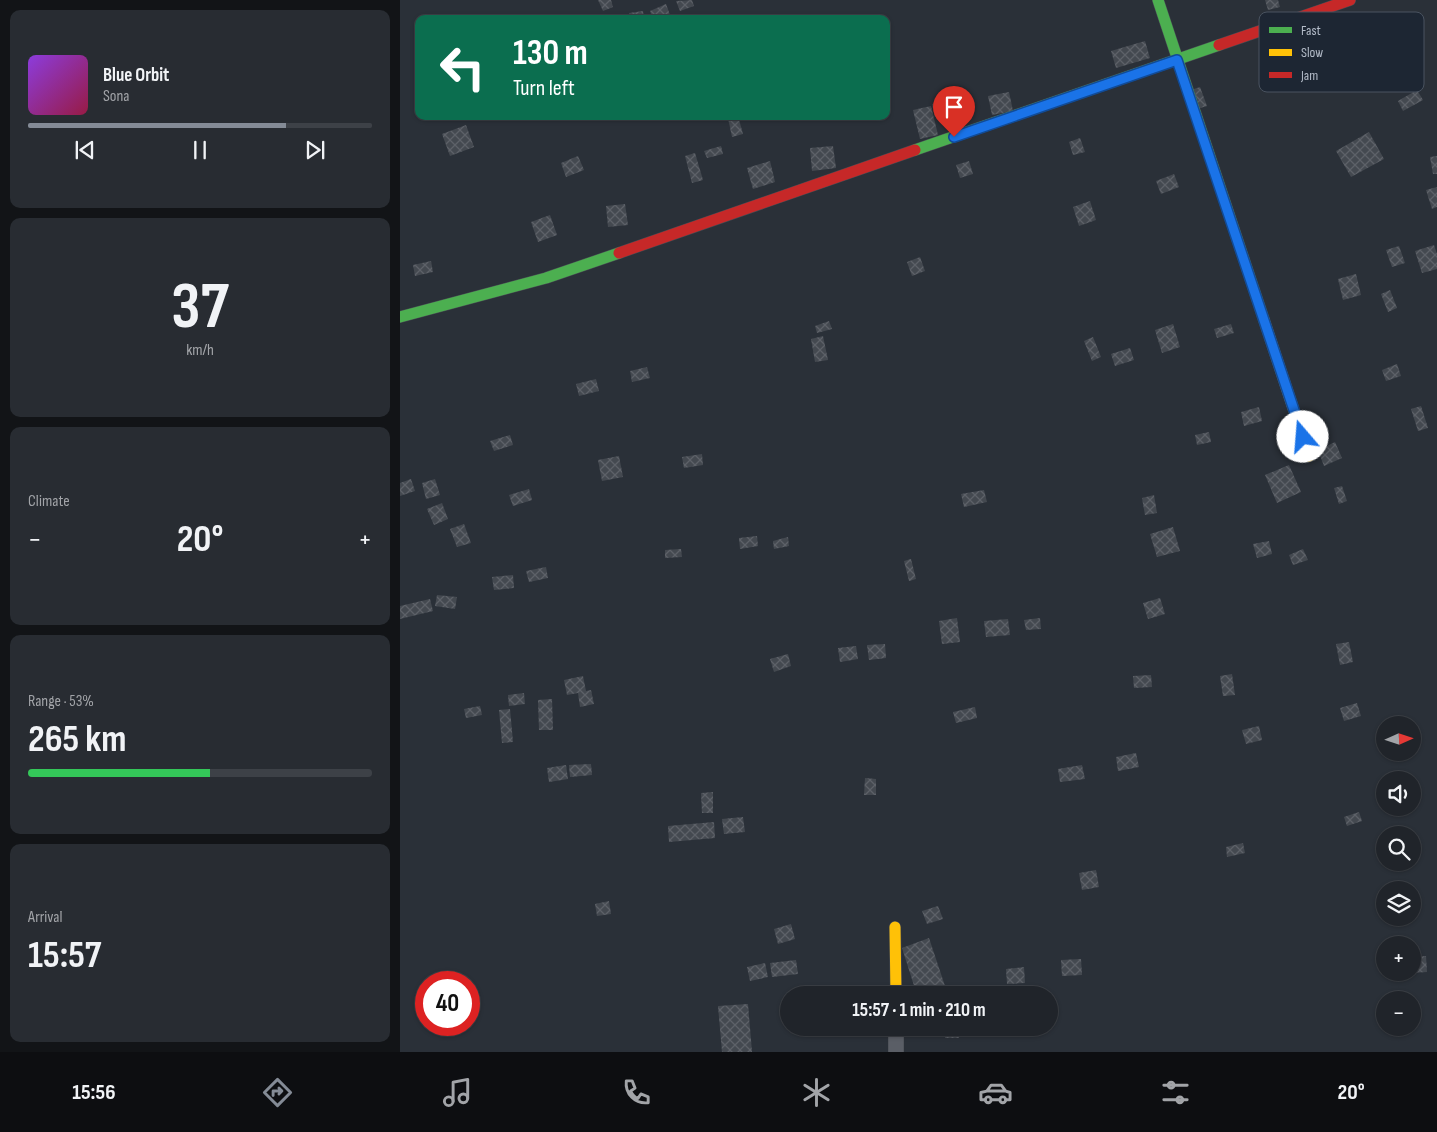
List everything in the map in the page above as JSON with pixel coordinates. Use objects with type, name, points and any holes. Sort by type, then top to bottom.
[{"type":"street","points":[[1158,0],[1309,456]]},
{"type":"street","points":[[1315,12],[1350,0]]},
{"type":"street","points":[[400,317],[546,278],[1259,32]]},
{"type":"street","points":[[896,927],[896,986]]},
{"type":"street","points":[[896,1036],[896,1052]]},
{"type":"building","points":[[598,0],[611,0],[613,7],[603,11]]},
{"type":"building","points":[[692,0],[694,6],[680,11],[676,1]]},
{"type":"building","points":[[1265,0],[1278,0],[1280,7],[1268,10]]},
{"type":"building","points":[[666,4],[670,15],[652,15],[650,11]]},
{"type":"building","points":[[643,11],[644,15],[629,15],[629,13]]},
{"type":"building","points":[[1145,41],[1150,58],[1116,68],[1111,51]]},
{"type":"building","points":[[1200,87],[1207,106],[1197,109],[1191,90]]},
{"type":"building","points":[[1009,92],[1013,111],[992,115],[988,96]]},
{"type":"building","points":[[1414,92],[1418,92],[1423,100],[1403,111],[1398,101]]},
{"type":"building","points":[[940,103],[942,116],[935,117],[932,104]]},
{"type":"building","points":[[931,106],[938,135],[920,139],[913,110]]},
{"type":"building","points":[[728,120],[739,120],[743,134],[732,137]]},
{"type":"building","points":[[466,125],[474,147],[450,156],[442,134]]},
{"type":"building","points":[[1369,132],[1384,159],[1351,177],[1336,151]]},
{"type":"building","points":[[1080,138],[1085,152],[1073,155],[1069,142]]},
{"type":"building","points":[[721,146],[723,154],[707,158],[704,151]]},
{"type":"building","points":[[833,146],[836,168],[812,171],[810,148]]},
{"type":"building","points":[[695,153],[703,180],[692,183],[685,156]]},
{"type":"building","points":[[578,156],[584,170],[566,177],[561,163]]},
{"type":"building","points":[[1437,156],[1437,174],[1433,174],[1430,157]]},
{"type":"building","points":[[770,161],[775,182],[753,189],[747,168]]},
{"type":"building","points":[[969,161],[973,174],[960,178],[956,165]]},
{"type":"building","points":[[1174,174],[1179,187],[1161,194],[1156,181]]},
{"type":"building","points":[[1437,187],[1437,207],[1432,209],[1426,190]]},
{"type":"building","points":[[1090,201],[1096,220],[1079,226],[1073,207]]},
{"type":"building","points":[[625,204],[628,225],[608,227],[606,206]]},
{"type":"building","points":[[550,215],[557,235],[538,242],[531,222]]},
{"type":"building","points":[[1434,245],[1437,254],[1437,269],[1422,273],[1415,251]]},
{"type":"building","points":[[1399,246],[1405,263],[1392,267],[1386,250]]},
{"type":"building","points":[[920,257],[925,271],[912,276],[907,262]]},
{"type":"building","points":[[431,261],[433,272],[415,276],[413,265]]},
{"type":"building","points":[[1356,274],[1361,295],[1343,300],[1338,279]]},
{"type":"building","points":[[1390,290],[1397,308],[1388,312],[1381,294]]},
{"type":"building","points":[[829,321],[832,329],[817,333],[815,326]]},
{"type":"building","points":[[1173,324],[1180,347],[1162,353],[1155,330]]},
{"type":"building","points":[[1231,324],[1234,333],[1217,338],[1214,329]]},
{"type":"building","points":[[823,336],[828,360],[815,362],[811,339]]},
{"type":"building","points":[[1093,337],[1101,357],[1092,361],[1084,341]]},
{"type":"building","points":[[1130,348],[1134,360],[1115,366],[1111,354]]},
{"type":"building","points":[[1397,364],[1401,376],[1386,381],[1382,370]]},
{"type":"building","points":[[647,367],[650,378],[632,382],[630,371]]},
{"type":"building","points":[[596,379],[599,391],[579,396],[576,384]]},
{"type":"building","points":[[1421,406],[1428,428],[1418,431],[1411,409]]},
{"type":"building","points":[[1259,407],[1262,421],[1244,426],[1241,412]]},
{"type":"building","points":[[1209,432],[1211,442],[1197,445],[1195,435]]},
{"type":"building","points":[[510,435],[513,445],[494,451],[490,441]]},
{"type":"building","points":[[1335,442],[1342,458],[1324,466],[1318,450]]},
{"type":"building","points":[[702,454],[703,465],[684,468],[682,457]]},
{"type":"building","points":[[619,456],[623,477],[602,481],[598,460]]},
{"type":"building","points":[[1289,465],[1301,492],[1277,503],[1265,475]]},
{"type":"building","points":[[411,479],[415,491],[400,496],[400,483]]},
{"type":"building","points":[[435,479],[440,495],[426,499],[422,483]]},
{"type":"building","points":[[1342,486],[1347,501],[1339,504],[1334,488]]},
{"type":"building","points":[[529,489],[532,500],[513,506],[509,495]]},
{"type":"building","points":[[984,490],[987,502],[964,507],[961,494]]},
{"type":"building","points":[[1154,495],[1157,513],[1145,515],[1142,498]]},
{"type":"building","points":[[442,503],[448,519],[434,525],[427,509]]},
{"type":"building","points":[[464,524],[471,543],[457,547],[450,529]]},
{"type":"building","points":[[1173,527],[1180,551],[1157,557],[1150,534]]},
{"type":"building","points":[[757,536],[758,546],[740,549],[739,538]]},
{"type":"building","points":[[788,537],[789,546],[774,549],[773,541]]},
{"type":"building","points":[[1269,541],[1272,554],[1257,558],[1253,544]]},
{"type":"building","points":[[681,549],[682,557],[665,558],[665,550]]},
{"type":"building","points":[[1303,549],[1308,560],[1293,565],[1289,555]]},
{"type":"building","points":[[911,559],[916,579],[909,581],[904,561]]},
{"type":"building","points":[[546,567],[548,578],[529,582],[526,571]]},
{"type":"building","points":[[513,575],[514,588],[494,590],[492,577]]},
{"type":"building","points":[[437,595],[457,597],[455,609],[435,606]]},
{"type":"building","points":[[1160,598],[1165,614],[1148,619],[1143,603]]},
{"type":"building","points":[[430,599],[433,611],[400,619],[400,606]]},
{"type":"building","points":[[957,618],[960,642],[942,644],[939,621]]},
{"type":"building","points":[[1040,618],[1041,629],[1026,630],[1024,620]]},
{"type":"building","points":[[1008,619],[1010,635],[986,637],[984,621]]},
{"type":"building","points":[[1349,642],[1353,662],[1340,665],[1336,644]]},
{"type":"building","points":[[885,644],[886,658],[869,660],[867,645]]},
{"type":"building","points":[[856,646],[858,659],[840,662],[838,648]]},
{"type":"building","points":[[788,654],[791,666],[774,672],[770,659]]},
{"type":"building","points":[[1232,674],[1235,695],[1223,696],[1220,676]]},
{"type":"building","points":[[1151,675],[1152,687],[1134,688],[1133,676]]},
{"type":"building","points":[[583,676],[586,691],[591,690],[594,704],[580,707],[578,693],[567,695],[564,680]]},
{"type":"building","points":[[524,693],[525,704],[509,706],[508,695]]},
{"type":"building","points":[[552,699],[553,730],[539,730],[538,700]]},
{"type":"building","points":[[1357,703],[1361,716],[1344,721],[1340,708]]},
{"type":"building","points":[[480,706],[482,715],[466,718],[464,709]]},
{"type":"building","points":[[975,707],[977,718],[956,723],[953,712]]},
{"type":"building","points":[[510,709],[513,742],[502,743],[499,710]]},
{"type":"building","points":[[1259,726],[1262,740],[1246,744],[1242,730]]},
{"type":"building","points":[[1136,753],[1139,767],[1118,771],[1116,757]]},
{"type":"building","points":[[591,764],[592,775],[570,777],[569,765]]},
{"type":"building","points":[[566,765],[568,779],[549,782],[547,768]]},
{"type":"building","points":[[1082,765],[1085,779],[1060,782],[1058,769]]},
{"type":"building","points":[[865,778],[876,779],[876,795],[864,795]]},
{"type":"building","points":[[713,792],[713,813],[702,813],[701,793]]},
{"type":"building","points":[[1359,812],[1362,821],[1347,826],[1344,817]]},
{"type":"building","points":[[743,817],[745,832],[724,834],[722,819]]},
{"type":"building","points":[[714,822],[715,838],[669,842],[668,826]]},
{"type":"building","points":[[1243,843],[1245,853],[1227,857],[1226,847]]},
{"type":"building","points":[[1096,870],[1099,887],[1082,890],[1079,873]]},
{"type":"building","points":[[609,901],[611,914],[597,916],[595,904]]},
{"type":"building","points":[[938,906],[943,919],[927,924],[922,911]]},
{"type":"building","points":[[791,924],[795,939],[778,944],[774,929]]},
{"type":"building","points":[[929,938],[945,986],[914,986],[902,948]]},
{"type":"building","points":[[1421,956],[1426,956],[1427,972],[1421,972]]},
{"type":"building","points":[[1081,959],[1082,975],[1062,976],[1061,960]]},
{"type":"building","points":[[796,960],[798,974],[772,977],[770,963]]},
{"type":"building","points":[[765,963],[768,977],[750,981],[747,967]]},
{"type":"building","points":[[1024,967],[1025,983],[1007,984],[1006,969]]},
{"type":"building","points":[[748,1004],[752,1052],[722,1052],[718,1006]]},
{"type":"building","points":[[945,1036],[959,1036],[959,1038],[945,1038]]},
{"type":"traffic: fast","points":[[1158,0],[1264,320]]},
{"type":"traffic: fast","points":[[915,150],[1219,45]]},
{"type":"traffic: fast","points":[[400,317],[546,278],[619,253]]},
{"type":"traffic: slow","points":[[1264,320],[1309,456]]},
{"type":"traffic: slow","points":[[895,927],[896,986]]},
{"type":"traffic: jam","points":[[1315,12],[1350,0]]},
{"type":"traffic: jam","points":[[1219,45],[1259,31]]},
{"type":"traffic: jam","points":[[619,253],[915,150]]},
{"type":"route","points":[[954,137],[1177,60],[1303,437]]}]
